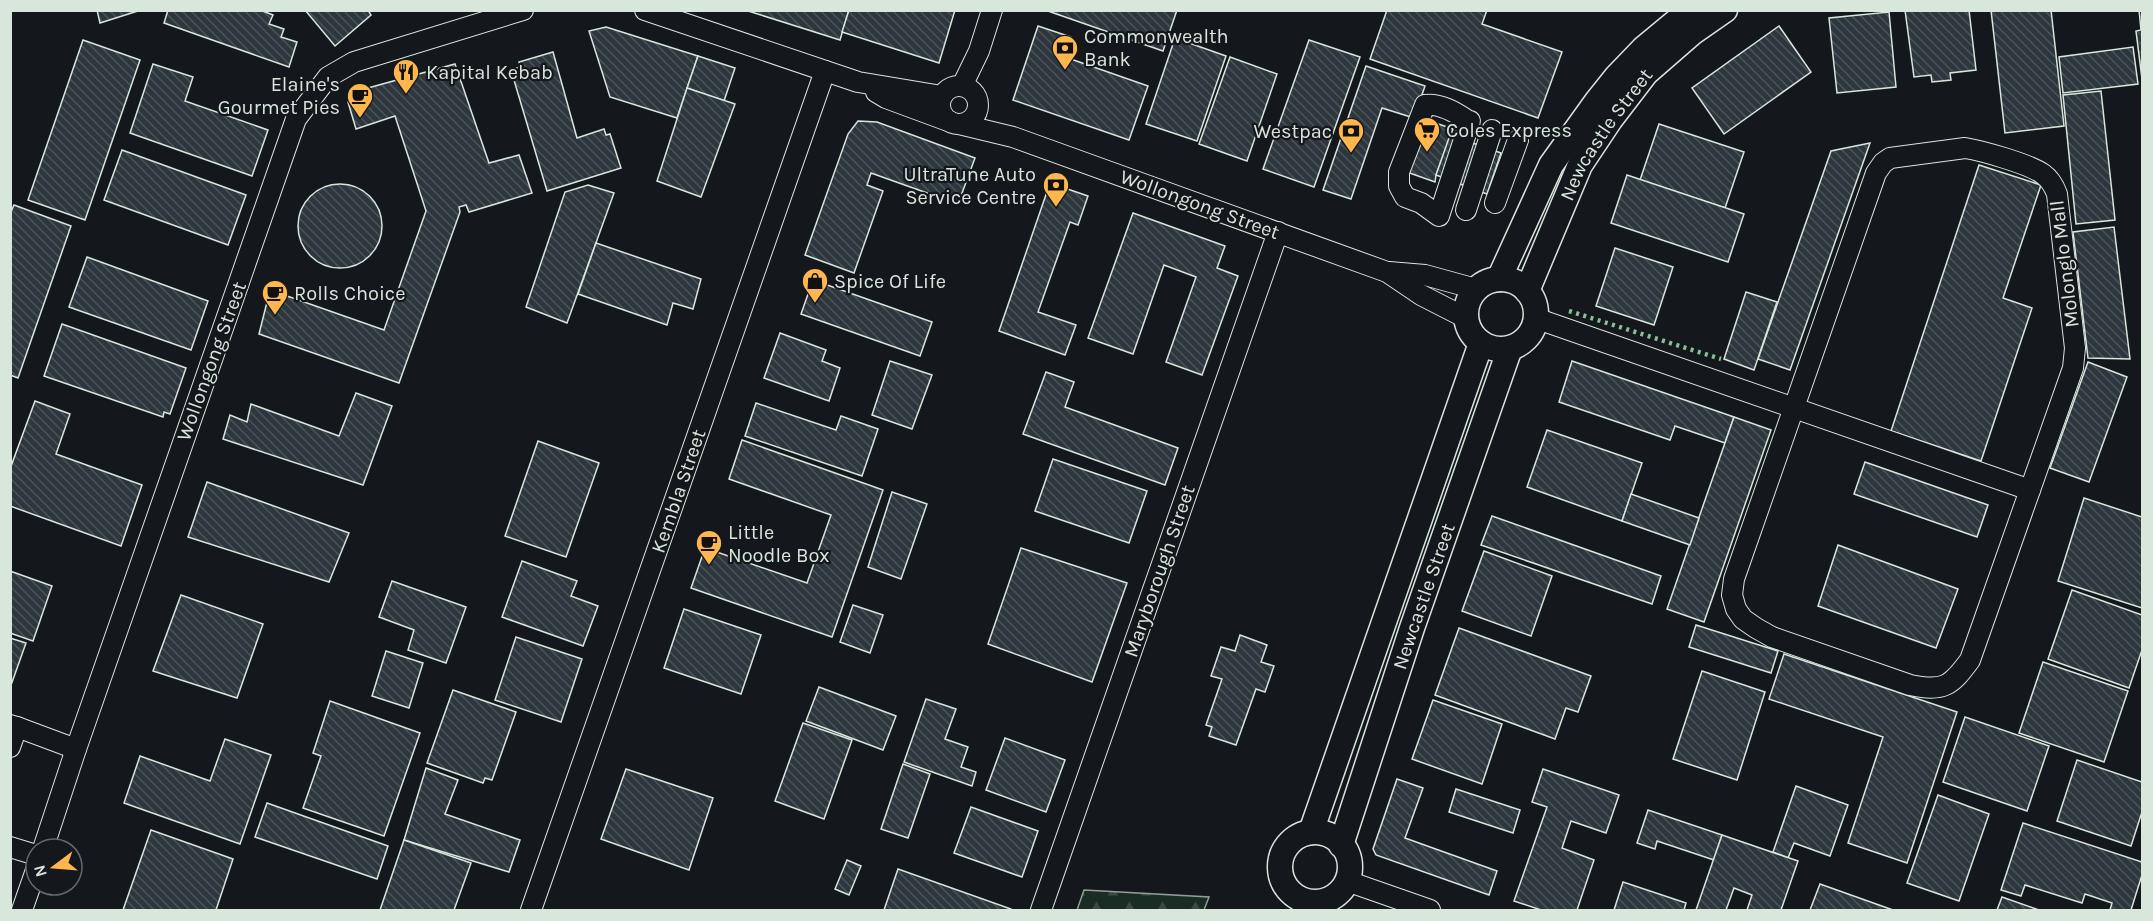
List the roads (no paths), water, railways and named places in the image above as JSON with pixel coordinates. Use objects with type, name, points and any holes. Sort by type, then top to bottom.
[{"type":"main road","name":"Newcastle Street","points":[[1499,279],[1551,165],[1617,76],[1643,49],[1690,10]]},
{"type":"main road","name":"Newcastle Street","points":[[1527,291],[1580,165],[1610,120],[1646,73],[1692,33],[1725,10]]},
{"type":"main road","points":[[1499,279],[1510,280],[1527,291],[1534,304],[1535,318],[1531,331],[1522,342],[1510,348],[1495,349],[1481,343],[1469,328],[1466,318],[1468,303],[1476,289],[1487,282],[1499,279]]},
{"type":"main road","name":"Newcastle Street","points":[[1311,832],[1481,343]]},
{"type":"main road","name":"Newcastle Street","points":[[1341,845],[1412,628],[1510,348]]},
{"type":"main road","points":[[1311,832],[1328,835],[1341,845],[1349,862],[1347,881],[1333,897],[1318,906],[1302,900],[1285,900],[1281,873],[1282,854],[1294,839],[1311,832]]},
{"type":"street","name":"Wollongong Street","points":[[47,837],[75,750],[296,119],[328,77],[354,62],[523,10]]},
{"type":"street","name":"Wollongong Street","points":[[645,10],[858,82],[942,96]]},
{"type":"street","points":[[971,96],[951,88],[942,96],[941,109],[945,117],[955,123],[970,120],[971,96],[979,51],[992,10]]},
{"type":"street","name":"Kembla Street","points":[[531,910],[825,71]]},
{"type":"street","name":"Wollongong Street","points":[[858,82],[886,98],[955,123],[1013,137],[1387,272],[1421,295],[1466,318]]},
{"type":"street","name":"Wollongong Street","points":[[971,96],[1013,137]]},
{"type":"street","points":[[1425,105],[1437,105],[1468,120],[1439,216],[1421,203],[1405,197],[1399,186],[1399,172],[1425,105]]},
{"type":"street","points":[[1466,210],[1492,130]]},
{"type":"street","points":[[1495,203],[1518,140]]},
{"type":"street","name":"Molonglo Mall","points":[[1965,148],[1989,154],[2044,175],[2057,194],[2075,348],[2073,368],[1970,660],[1949,684],[1929,689],[1910,686],[1772,637],[1743,619],[1736,609],[1732,595],[1734,579],[1796,409],[1876,173],[1883,164],[1901,156],[1965,148]]},
{"type":"street","name":"Maryborough Street","points":[[1041,910],[1278,232]]},
{"type":"street","name":"Wollongong Street","points":[[1387,272],[1425,275],[1476,289]]},
{"type":"street","points":[[1535,318],[2030,490]]},
{"type":"street","points":[[10,747],[14,726],[75,750]]},
{"type":"street","points":[[1347,881],[1430,910]]},
{"type":"place","name":"Commonwealth Bank","points":[[1065,71]]},
{"type":"place","name":"Kapital Kebab","points":[[406,95]]},
{"type":"place","name":"Elaine's Gourmet Pies","points":[[360,119]]},
{"type":"place","name":"Coles Express","points":[[1427,153]]},
{"type":"place","name":"Westpac","points":[[1351,154]]},
{"type":"place","name":"UltraTune Auto Service Centre","points":[[1056,208]]},
{"type":"place","name":"Spice Of Life","points":[[815,304]]},
{"type":"place","name":"Rolls Choice","points":[[275,316]]},
{"type":"place","name":"Little Noodle Box","points":[[709,566]]}]
